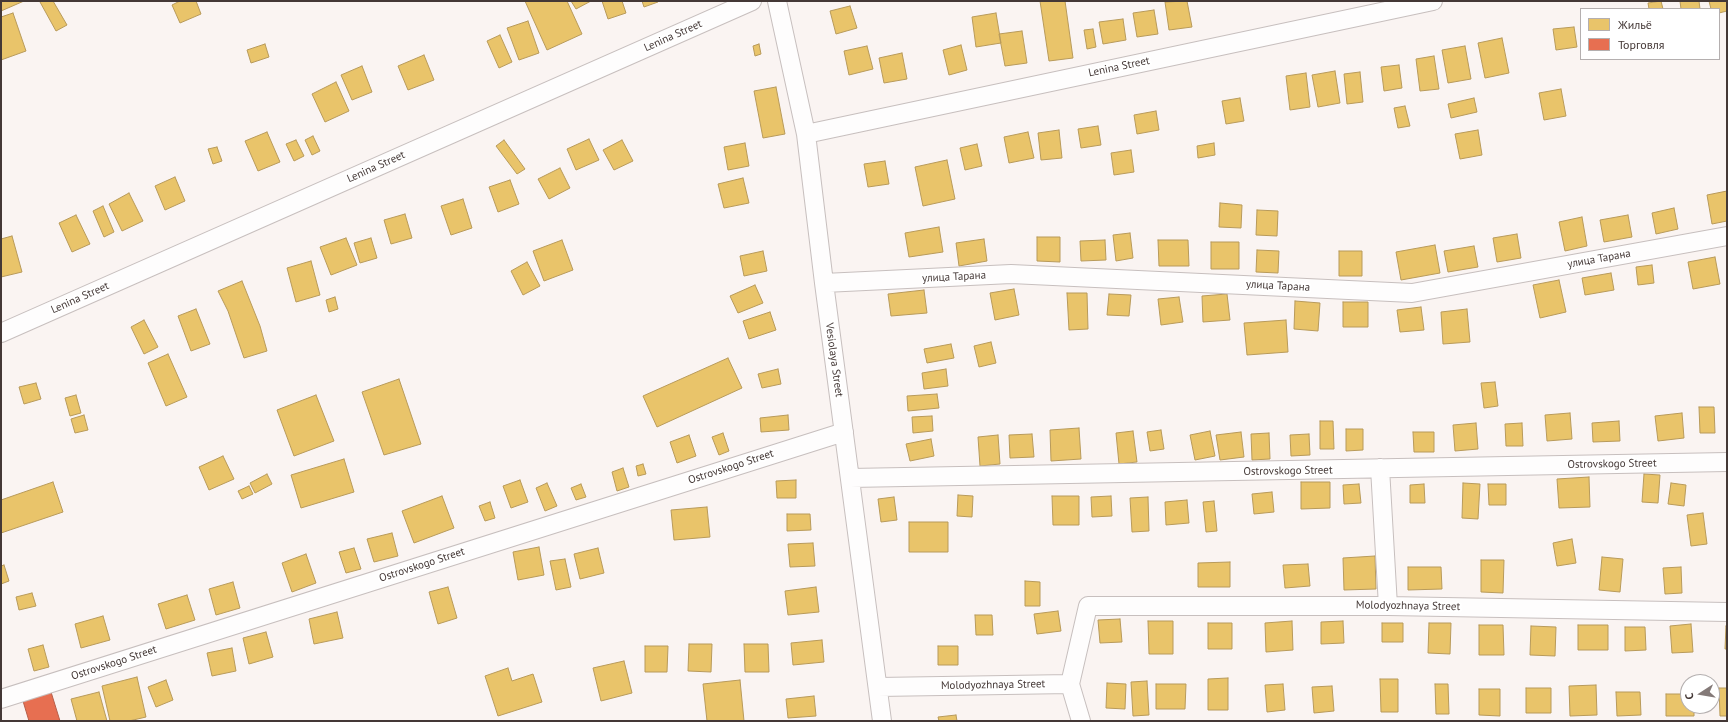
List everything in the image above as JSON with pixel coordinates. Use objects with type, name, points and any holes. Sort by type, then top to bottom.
[{"type":"street","name":"Lenina Street","points":[[1,332],[752,1]]},
{"type":"street","name":"Vesiolaya Street","points":[[777,1],[806,134],[824,283],[882,721]]},
{"type":"street","name":"Lenina Street","points":[[806,134],[1433,1]]},
{"type":"street","name":"улица Тарана","points":[[824,283],[1011,274],[1412,293],[1727,236]]},
{"type":"street","name":"Ostrovskogo Street","points":[[1,699],[844,432]]},
{"type":"street","name":"Ostrovskogo Street","points":[[850,478],[1727,462]]},
{"type":"street","points":[[1380,468],[1388,606]]},
{"type":"street","name":"Molodyozhnaya Street","points":[[878,687],[1070,684],[1088,606],[1388,606],[1727,612]]},
{"type":"street","points":[[1070,684],[1081,721]]},
{"type":"building: Жильё","points":[[1,1],[24,1],[1,11]]},
{"type":"building: Жильё","points":[[53,1],[67,25],[56,31],[40,2]]},
{"type":"building: Жильё","points":[[180,1],[196,1],[201,14],[180,23],[172,5]]},
{"type":"building: Жильё","points":[[525,1],[567,1],[582,34],[547,50]]},
{"type":"building: Жильё","points":[[571,1],[591,1],[576,9]]},
{"type":"building: Жильё","points":[[602,1],[622,1],[626,13],[608,19]]},
{"type":"building: Жильё","points":[[642,1],[658,1],[658,2],[644,7]]},
{"type":"building: Жильё","points":[[1040,1],[1065,1],[1073,58],[1049,61]]},
{"type":"building: Жильё","points":[[1187,1],[1192,27],[1169,30],[1165,2]]},
{"type":"building: Жильё","points":[[1661,1],[1663,8],[1649,8],[1648,3]]},
{"type":"building: Жильё","points":[[1680,1],[1699,1],[1700,8],[1681,8]]},
{"type":"building: Жильё","points":[[1709,1],[1727,1],[1727,11],[1720,13],[1720,8],[1711,8]]},
{"type":"building: Жильё","points":[[850,6],[857,28],[836,34],[830,11]]},
{"type":"building: Жильё","points":[[1154,10],[1158,34],[1137,37],[1133,13]]},
{"type":"building: Жильё","points":[[13,13],[26,51],[1,60],[1,17]]},
{"type":"building: Жильё","points":[[996,13],[1001,43],[976,47],[972,17]]},
{"type":"building: Жильё","points":[[1123,19],[1126,40],[1103,44],[1099,22]]},
{"type":"building: Жильё","points":[[528,21],[539,53],[519,60],[507,28]]},
{"type":"building: Жильё","points":[[1574,27],[1577,47],[1556,50],[1553,29]]},
{"type":"building: Жильё","points":[[1093,29],[1096,47],[1087,49],[1084,30]]},
{"type":"building: Жильё","points":[[1022,31],[1027,63],[1005,66],[999,34]]},
{"type":"building: Жильё","points":[[500,35],[512,62],[499,68],[487,41]]},
{"type":"building: Жильё","points":[[1502,38],[1509,73],[1485,78],[1478,43]]},
{"type":"building: Жильё","points":[[265,44],[269,57],[251,63],[247,50]]},
{"type":"building: Жильё","points":[[759,44],[761,54],[755,56],[753,46]]},
{"type":"building: Жильё","points":[[961,45],[967,70],[949,75],[943,50]]},
{"type":"building: Жильё","points":[[867,46],[873,69],[849,75],[844,51]]},
{"type":"building: Жильё","points":[[1465,46],[1471,79],[1448,83],[1442,50]]},
{"type":"building: Жильё","points":[[902,53],[907,79],[884,83],[879,58]]},
{"type":"building: Жильё","points":[[424,55],[434,80],[408,90],[398,66]]},
{"type":"building: Жильё","points":[[1434,56],[1439,89],[1420,91],[1416,59]]},
{"type":"building: Жильё","points":[[1399,65],[1402,88],[1384,91],[1381,67]]},
{"type":"building: Жильё","points":[[362,66],[372,92],[352,100],[341,75]]},
{"type":"building: Жильё","points":[[1335,71],[1340,103],[1318,107],[1312,75]]},
{"type":"building: Жильё","points":[[1360,72],[1363,102],[1347,104],[1344,74]]},
{"type":"building: Жильё","points":[[1306,73],[1310,107],[1290,110],[1286,76]]},
{"type":"building: Жильё","points":[[336,82],[349,111],[325,122],[312,94]]},
{"type":"building: Жильё","points":[[776,87],[785,134],[763,138],[754,91]]},
{"type":"building: Жильё","points":[[1561,89],[1566,116],[1544,120],[1539,93]]},
{"type":"building: Жильё","points":[[1240,98],[1244,121],[1226,124],[1222,101]]},
{"type":"building: Жильё","points":[[1474,98],[1477,112],[1451,118],[1448,104]]},
{"type":"building: Жильё","points":[[1405,106],[1410,126],[1398,128],[1394,108]]},
{"type":"building: Жильё","points":[[1156,111],[1159,130],[1137,134],[1134,115]]},
{"type":"building: Жильё","points":[[1098,126],[1101,145],[1081,148],[1078,129]]},
{"type":"building: Жильё","points":[[1059,130],[1062,158],[1041,160],[1038,133]]},
{"type":"building: Жильё","points":[[1478,130],[1482,155],[1460,159],[1455,134]]},
{"type":"building: Жильё","points":[[267,132],[280,162],[258,171],[245,141]]},
{"type":"building: Жильё","points":[[1028,132],[1034,158],[1009,163],[1004,137]]},
{"type":"building: Жильё","points":[[313,136],[320,151],[312,155],[305,140]]},
{"type":"building: Жильё","points":[[589,139],[599,160],[576,170],[567,149]]},
{"type":"building: Жильё","points":[[296,140],[304,156],[294,161],[286,144]]},
{"type":"building: Жильё","points":[[504,140],[525,169],[517,174],[496,146]]},
{"type":"building: Жильё","points":[[622,140],[633,161],[614,170],[603,150]]},
{"type":"building: Жильё","points":[[745,143],[749,166],[728,170],[724,147]]},
{"type":"building: Жильё","points":[[1214,143],[1215,155],[1198,158],[1197,146]]},
{"type":"building: Жильё","points":[[977,144],[982,166],[965,170],[960,148]]},
{"type":"building: Жильё","points":[[217,147],[222,161],[213,164],[208,149]]},
{"type":"building: Жильё","points":[[1131,150],[1134,172],[1114,175],[1111,153]]},
{"type":"building: Жильё","points":[[947,160],[955,199],[923,206],[915,167]]},
{"type":"building: Жильё","points":[[885,161],[889,184],[868,187],[864,164]]},
{"type":"building: Жильё","points":[[560,168],[570,188],[549,199],[538,179]]},
{"type":"building: Жильё","points":[[175,177],[185,201],[165,210],[155,186]]},
{"type":"building: Жильё","points":[[743,178],[749,203],[724,208],[718,184]]},
{"type":"building: Жильё","points":[[510,180],[519,204],[498,212],[489,187]]},
{"type":"building: Жильё","points":[[1727,191],[1727,221],[1712,224],[1707,195]]},
{"type":"building: Жильё","points":[[129,193],[143,221],[122,231],[109,204]]},
{"type":"building: Жильё","points":[[463,199],[472,228],[451,235],[441,206]]},
{"type":"building: Жильё","points":[[1220,203],[1242,205],[1241,228],[1219,227]]},
{"type":"building: Жильё","points":[[103,206],[114,232],[104,237],[93,211]]},
{"type":"building: Жильё","points":[[1674,208],[1678,229],[1656,234],[1652,213]]},
{"type":"building: Жильё","points":[[1257,210],[1278,211],[1277,236],[1256,235]]},
{"type":"building: Жильё","points":[[405,214],[412,238],[391,244],[384,220]]},
{"type":"building: Жильё","points":[[76,215],[90,244],[72,252],[59,223]]},
{"type":"building: Жильё","points":[[1628,215],[1632,237],[1604,242],[1600,220]]},
{"type":"building: Жильё","points":[[1582,217],[1587,246],[1565,251],[1559,222]]},
{"type":"building: Жильё","points":[[939,227],[943,252],[909,257],[905,233]]},
{"type":"building: Жильё","points":[[1130,233],[1133,258],[1116,261],[1113,235]]},
{"type":"building: Жильё","points":[[1517,234],[1521,258],[1497,262],[1493,238]]},
{"type":"building: Жильё","points":[[12,236],[22,272],[1,277],[1,239]]},
{"type":"building: Жильё","points":[[1037,237],[1060,237],[1060,262],[1037,261]]},
{"type":"building: Жильё","points":[[346,238],[357,265],[331,275],[320,247]]},
{"type":"building: Жильё","points":[[371,238],[377,258],[360,263],[354,243]]},
{"type":"building: Жильё","points":[[984,239],[987,261],[959,266],[956,243]]},
{"type":"building: Жильё","points":[[562,240],[573,270],[544,281],[533,251]]},
{"type":"building: Жильё","points":[[1105,240],[1106,260],[1081,261],[1080,241]]},
{"type":"building: Жильё","points":[[1158,240],[1188,240],[1189,266],[1159,266]]},
{"type":"building: Жильё","points":[[1211,242],[1239,242],[1239,269],[1211,269]]},
{"type":"building: Жильё","points":[[1435,245],[1440,273],[1401,280],[1396,252]]},
{"type":"building: Жильё","points":[[1474,246],[1478,267],[1448,272],[1444,251]]},
{"type":"building: Жильё","points":[[1257,250],[1279,251],[1278,273],[1256,272]]},
{"type":"building: Жильё","points":[[763,251],[767,271],[744,276],[740,256]]},
{"type":"building: Жильё","points":[[1339,251],[1362,251],[1362,276],[1339,276]]},
{"type":"building: Жильё","points":[[1715,257],[1720,284],[1693,289],[1688,262]]},
{"type":"building: Жильё","points":[[311,261],[320,295],[296,302],[287,268]]},
{"type":"building: Жильё","points":[[527,262],[540,286],[523,295],[511,271]]},
{"type":"building: Жильё","points":[[1652,265],[1654,283],[1638,285],[1636,267]]},
{"type":"building: Жильё","points":[[1611,273],[1614,290],[1585,295],[1582,278]]},
{"type":"building: Жильё","points":[[1559,280],[1566,312],[1540,318],[1533,285]]},
{"type":"building: Жильё","points":[[242,281],[260,326],[267,351],[244,358],[228,311],[218,291]]},
{"type":"building: Жильё","points":[[755,285],[763,303],[738,313],[730,296]]},
{"type":"building: Жильё","points":[[1014,289],[1019,315],[995,320],[990,293]]},
{"type":"building: Жильё","points":[[924,290],[927,313],[891,316],[888,294]]},
{"type":"building: Жильё","points":[[1067,293],[1087,293],[1088,329],[1069,330]]},
{"type":"building: Жильё","points":[[1109,294],[1131,295],[1129,316],[1107,315]]},
{"type":"building: Жильё","points":[[1227,294],[1230,320],[1203,322],[1202,296]]},
{"type":"building: Жильё","points":[[335,297],[338,309],[329,312],[326,300]]},
{"type":"building: Жильё","points":[[1179,297],[1183,322],[1161,325],[1158,299]]},
{"type":"building: Жильё","points":[[1295,301],[1320,303],[1318,331],[1294,329]]},
{"type":"building: Жильё","points":[[1343,302],[1368,302],[1368,327],[1343,327]]},
{"type":"building: Жильё","points":[[1421,307],[1424,330],[1400,332],[1397,310]]},
{"type":"building: Жильё","points":[[196,309],[210,344],[191,351],[178,316]]},
{"type":"building: Жильё","points":[[1467,309],[1470,342],[1443,344],[1441,312]]},
{"type":"building: Жильё","points":[[770,312],[776,330],[749,339],[743,321]]},
{"type":"building: Жильё","points":[[144,320],[158,347],[144,354],[131,327]]},
{"type":"building: Жильё","points":[[1286,320],[1288,352],[1247,355],[1244,323]]},
{"type":"building: Жильё","points":[[991,342],[996,363],[979,367],[974,346]]},
{"type":"building: Жильё","points":[[951,344],[954,358],[927,363],[924,349]]},
{"type":"building: Жильё","points":[[168,354],[187,397],[166,406],[148,363]]},
{"type":"building: Жильё","points":[[728,358],[742,388],[657,427],[643,396]]},
{"type":"building: Жильё","points":[[778,369],[781,384],[762,388],[758,374]]},
{"type":"building: Жильё","points":[[946,369],[948,386],[924,389],[922,373]]},
{"type":"building: Жильё","points":[[399,379],[421,444],[384,455],[362,392]]},
{"type":"building: Жильё","points":[[1495,382],[1498,406],[1484,408],[1481,383]]},
{"type":"building: Жильё","points":[[36,383],[41,399],[24,404],[19,387]]},
{"type":"building: Жильё","points":[[937,394],[939,408],[908,411],[907,396]]},
{"type":"building: Жильё","points":[[76,395],[81,413],[70,416],[65,398]]},
{"type":"building: Жильё","points":[[316,395],[334,441],[294,456],[277,410]]},
{"type":"building: Жильё","points":[[1699,407],[1714,407],[1715,433],[1700,433]]},
{"type":"building: Жильё","points":[[1570,413],[1572,439],[1547,441],[1545,415]]},
{"type":"building: Жильё","points":[[1682,413],[1684,438],[1658,441],[1655,416]]},
{"type":"building: Жильё","points":[[84,415],[88,430],[75,433],[71,419]]},
{"type":"building: Жильё","points":[[788,415],[789,430],[761,432],[760,418]]},
{"type":"building: Жильё","points":[[932,416],[933,431],[913,433],[912,417]]},
{"type":"building: Жильё","points":[[1320,421],[1333,421],[1334,449],[1320,449]]},
{"type":"building: Жильё","points":[[1619,421],[1620,441],[1593,442],[1592,423]]},
{"type":"building: Жильё","points":[[1476,423],[1478,449],[1455,451],[1453,425]]},
{"type":"building: Жильё","points":[[1522,423],[1523,446],[1506,446],[1505,424]]},
{"type":"building: Жильё","points":[[1079,428],[1081,459],[1051,461],[1050,430]]},
{"type":"building: Жильё","points":[[1346,429],[1363,429],[1363,450],[1346,451]]},
{"type":"building: Жильё","points":[[1161,430],[1164,449],[1150,451],[1147,432]]},
{"type":"building: Жильё","points":[[1133,431],[1137,462],[1119,464],[1116,433]]},
{"type":"building: Жильё","points":[[1210,431],[1215,456],[1195,460],[1190,435]]},
{"type":"building: Жильё","points":[[1241,432],[1244,457],[1220,460],[1216,435]]},
{"type":"building: Жильё","points":[[1413,432],[1434,432],[1434,452],[1414,452]]},
{"type":"building: Жильё","points":[[723,433],[729,451],[719,455],[712,437]]},
{"type":"building: Жильё","points":[[1269,433],[1270,459],[1252,460],[1251,434]]},
{"type":"building: Жильё","points":[[1032,434],[1034,457],[1010,458],[1009,435]]},
{"type":"building: Жильё","points":[[1309,434],[1310,455],[1291,456],[1290,435]]},
{"type":"building: Жильё","points":[[689,435],[696,456],[677,463],[670,442]]},
{"type":"building: Жильё","points":[[998,435],[1000,464],[980,466],[978,437]]},
{"type":"building: Жильё","points":[[931,439],[934,456],[910,461],[906,444]]},
{"type":"building: Жильё","points":[[223,456],[234,479],[209,490],[199,467]]},
{"type":"building: Жильё","points":[[344,459],[354,492],[301,508],[291,475]]},
{"type":"building: Жильё","points":[[643,464],[646,474],[638,476],[636,466]]},
{"type":"building: Жильё","points":[[623,468],[629,487],[617,491],[612,472]]},
{"type":"building: Жильё","points":[[267,474],[272,484],[255,493],[250,483]]},
{"type":"building: Жильё","points":[[1644,474],[1660,475],[1658,503],[1642,502]]},
{"type":"building: Жильё","points":[[1589,477],[1590,507],[1559,508],[1557,479]]},
{"type":"building: Жильё","points":[[520,480],[528,502],[511,508],[503,486]]},
{"type":"building: Жильё","points":[[796,480],[796,498],[777,498],[776,481]]},
{"type":"building: Жильё","points":[[53,482],[63,512],[1,533],[1,500]]},
{"type":"building: Жильё","points":[[1301,482],[1330,482],[1330,508],[1301,509]]},
{"type":"building: Жильё","points":[[547,483],[557,506],[545,511],[536,488]]},
{"type":"building: Жильё","points":[[1463,483],[1480,484],[1478,519],[1462,518]]},
{"type":"building: Жильё","points":[[1671,483],[1686,485],[1684,506],[1668,504]]},
{"type":"building: Жильё","points":[[581,484],[586,497],[576,500],[571,488]]},
{"type":"building: Жильё","points":[[1359,484],[1361,503],[1344,504],[1343,485]]},
{"type":"building: Жильё","points":[[1424,484],[1425,503],[1410,503],[1410,485]]},
{"type":"building: Жильё","points":[[1488,484],[1506,484],[1506,505],[1489,505]]},
{"type":"building: Жильё","points":[[249,486],[253,494],[242,499],[238,491]]},
{"type":"building: Жильё","points":[[1272,492],[1274,512],[1254,514],[1252,494]]},
{"type":"building: Жильё","points":[[958,495],[973,496],[972,517],[957,516]]},
{"type":"building: Жильё","points":[[442,496],[454,528],[414,543],[402,511]]},
{"type":"building: Жильё","points":[[1052,496],[1079,496],[1079,525],[1053,525]]},
{"type":"building: Жильё","points":[[1111,496],[1112,516],[1092,517],[1091,497]]},
{"type":"building: Жильё","points":[[894,497],[897,520],[881,522],[878,499]]},
{"type":"building: Жильё","points":[[1148,497],[1149,531],[1132,532],[1130,498]]},
{"type":"building: Жильё","points":[[1187,500],[1189,523],[1166,525],[1165,502]]},
{"type":"building: Жильё","points":[[1214,501],[1217,531],[1206,532],[1203,502]]},
{"type":"building: Жильё","points":[[490,502],[495,518],[485,521],[479,506]]},
{"type":"building: Жильё","points":[[707,507],[710,537],[674,540],[671,510]]},
{"type":"building: Жильё","points":[[1703,513],[1707,544],[1691,546],[1687,515]]},
{"type":"building: Жильё","points":[[787,514],[810,514],[811,530],[787,531]]},
{"type":"building: Жильё","points":[[909,522],[948,522],[948,552],[909,552]]},
{"type":"building: Жильё","points":[[392,533],[398,556],[374,562],[367,539]]},
{"type":"building: Жильё","points":[[1572,539],[1576,563],[1557,566],[1553,543]]},
{"type":"building: Жильё","points":[[813,543],[815,566],[790,567],[788,544]]},
{"type":"building: Жильё","points":[[539,547],[544,575],[518,580],[513,552]]},
{"type":"building: Жильё","points":[[354,548],[361,569],[346,573],[339,552]]},
{"type":"building: Жильё","points":[[598,548],[604,573],[580,579],[574,554]]},
{"type":"building: Жильё","points":[[306,554],[316,583],[292,592],[282,563]]},
{"type":"building: Жильё","points":[[1375,556],[1376,589],[1344,590],[1343,558]]},
{"type":"building: Жильё","points":[[1602,557],[1623,559],[1620,592],[1599,590]]},
{"type":"building: Жильё","points":[[565,559],[571,587],[556,590],[550,561]]},
{"type":"building: Жильё","points":[[1481,560],[1504,560],[1503,593],[1481,592]]},
{"type":"building: Жильё","points":[[1230,562],[1230,587],[1198,587],[1198,563]]},
{"type":"building: Жильё","points":[[1308,564],[1310,586],[1285,588],[1283,565]]},
{"type":"building: Жильё","points":[[4,565],[9,581],[1,584],[1,566]]},
{"type":"building: Жильё","points":[[1408,567],[1441,567],[1442,589],[1408,590]]},
{"type":"building: Жильё","points":[[1681,567],[1682,593],[1665,594],[1663,568]]},
{"type":"building: Жильё","points":[[1025,581],[1040,582],[1040,606],[1025,606]]},
{"type":"building: Жильё","points":[[233,582],[240,608],[216,615],[209,589]]},
{"type":"building: Жильё","points":[[448,587],[457,618],[438,624],[429,592]]},
{"type":"building: Жильё","points":[[816,587],[819,612],[788,615],[785,591]]},
{"type":"building: Жильё","points":[[32,593],[36,606],[19,610],[16,597]]},
{"type":"building: Жильё","points":[[187,595],[195,620],[166,629],[158,604]]},
{"type":"building: Жильё","points":[[1058,611],[1061,631],[1037,634],[1034,614]]},
{"type":"building: Жильё","points":[[337,612],[343,638],[314,644],[309,619]]},
{"type":"building: Жильё","points":[[975,615],[992,615],[993,635],[976,635]]},
{"type":"building: Жильё","points":[[103,616],[110,640],[81,648],[75,624]]},
{"type":"building: Жильё","points":[[1120,619],[1122,642],[1100,643],[1098,620]]},
{"type":"building: Жильё","points":[[1148,621],[1173,621],[1173,654],[1149,654]]},
{"type":"building: Жильё","points":[[1292,621],[1293,650],[1266,652],[1265,623]]},
{"type":"building: Жильё","points":[[1343,621],[1344,643],[1321,644],[1321,622]]},
{"type":"building: Жильё","points":[[1208,623],[1232,623],[1232,649],[1208,649]]},
{"type":"building: Жильё","points":[[1382,623],[1403,623],[1403,642],[1382,642]]},
{"type":"building: Жильё","points":[[1429,623],[1451,623],[1450,654],[1428,653]]},
{"type":"building: Жильё","points":[[1691,624],[1693,652],[1672,653],[1670,626]]},
{"type":"building: Жильё","points":[[1479,625],[1503,625],[1504,655],[1479,655]]},
{"type":"building: Жильё","points":[[1578,625],[1608,625],[1608,650],[1578,650]]},
{"type":"building: Жильё","points":[[1531,626],[1556,627],[1555,656],[1530,655]]},
{"type":"building: Жильё","points":[[1726,626],[1727,649],[1725,649]]},
{"type":"building: Жильё","points":[[1625,627],[1645,627],[1646,650],[1625,651]]},
{"type":"building: Жильё","points":[[266,632],[273,657],[249,664],[243,638]]},
{"type":"building: Жильё","points":[[822,640],[824,662],[793,665],[791,643]]},
{"type":"building: Жильё","points":[[689,644],[712,644],[711,672],[688,671]]},
{"type":"building: Жильё","points":[[744,644],[768,644],[769,672],[745,672]]},
{"type":"building: Жильё","points":[[43,645],[49,667],[34,671],[28,649]]},
{"type":"building: Жильё","points":[[645,646],[668,646],[667,672],[645,672]]},
{"type":"building: Жильё","points":[[938,646],[958,646],[958,665],[938,665]]},
{"type":"building: Жильё","points":[[232,648],[236,671],[212,676],[207,653]]},
{"type":"building: Жильё","points":[[624,661],[632,693],[601,701],[593,668]]},
{"type":"building: Жильё","points":[[508,668],[512,681],[533,674],[542,702],[498,716],[485,676]]},
{"type":"building: Жильё","points":[[137,677],[146,717],[129,721],[110,721],[102,686]]},
{"type":"building: Жильё","points":[[1228,678],[1228,710],[1208,710],[1208,679]]},
{"type":"building: Жильё","points":[[1380,679],[1398,679],[1398,712],[1381,712]]},
{"type":"building: Жильё","points":[[166,680],[173,700],[156,707],[148,687]]},
{"type":"building: Жильё","points":[[740,680],[744,721],[707,721],[703,684]]},
{"type":"building: Жильё","points":[[1147,681],[1149,715],[1133,716],[1131,682]]},
{"type":"building: Жильё","points":[[1107,683],[1126,684],[1125,709],[1106,708]]},
{"type":"building: Жильё","points":[[1156,684],[1186,684],[1185,709],[1156,709]]},
{"type":"building: Жильё","points":[[1283,684],[1285,710],[1267,712],[1265,685]]},
{"type":"building: Жильё","points":[[1435,684],[1448,684],[1449,714],[1436,714]]},
{"type":"building: Жильё","points":[[1596,685],[1597,715],[1570,716],[1569,686]]},
{"type":"building: Жильё","points":[[1332,686],[1334,711],[1314,713],[1312,687]]},
{"type":"building: Жильё","points":[[1526,688],[1551,688],[1551,713],[1526,713]]},
{"type":"building: Жильё","points":[[1720,688],[1727,688],[1727,716],[1720,716]]},
{"type":"building: Жильё","points":[[1479,689],[1500,689],[1500,716],[1479,715]]},
{"type":"building: Жильё","points":[[99,692],[107,721],[77,721],[71,699]]},
{"type":"building: Жильё","points":[[1616,692],[1640,692],[1641,715],[1617,716]]},
{"type":"building: Жильё","points":[[1666,694],[1680,694],[1680,714],[1694,714],[1694,716],[1666,716]]},
{"type":"building: Жильё","points":[[814,696],[816,716],[788,718],[786,699]]},
{"type":"building: Жильё","points":[[956,715],[957,721],[939,721],[938,717]]},
{"type":"building: Торговля","points":[[51,692],[60,721],[29,721],[23,701]]}]
